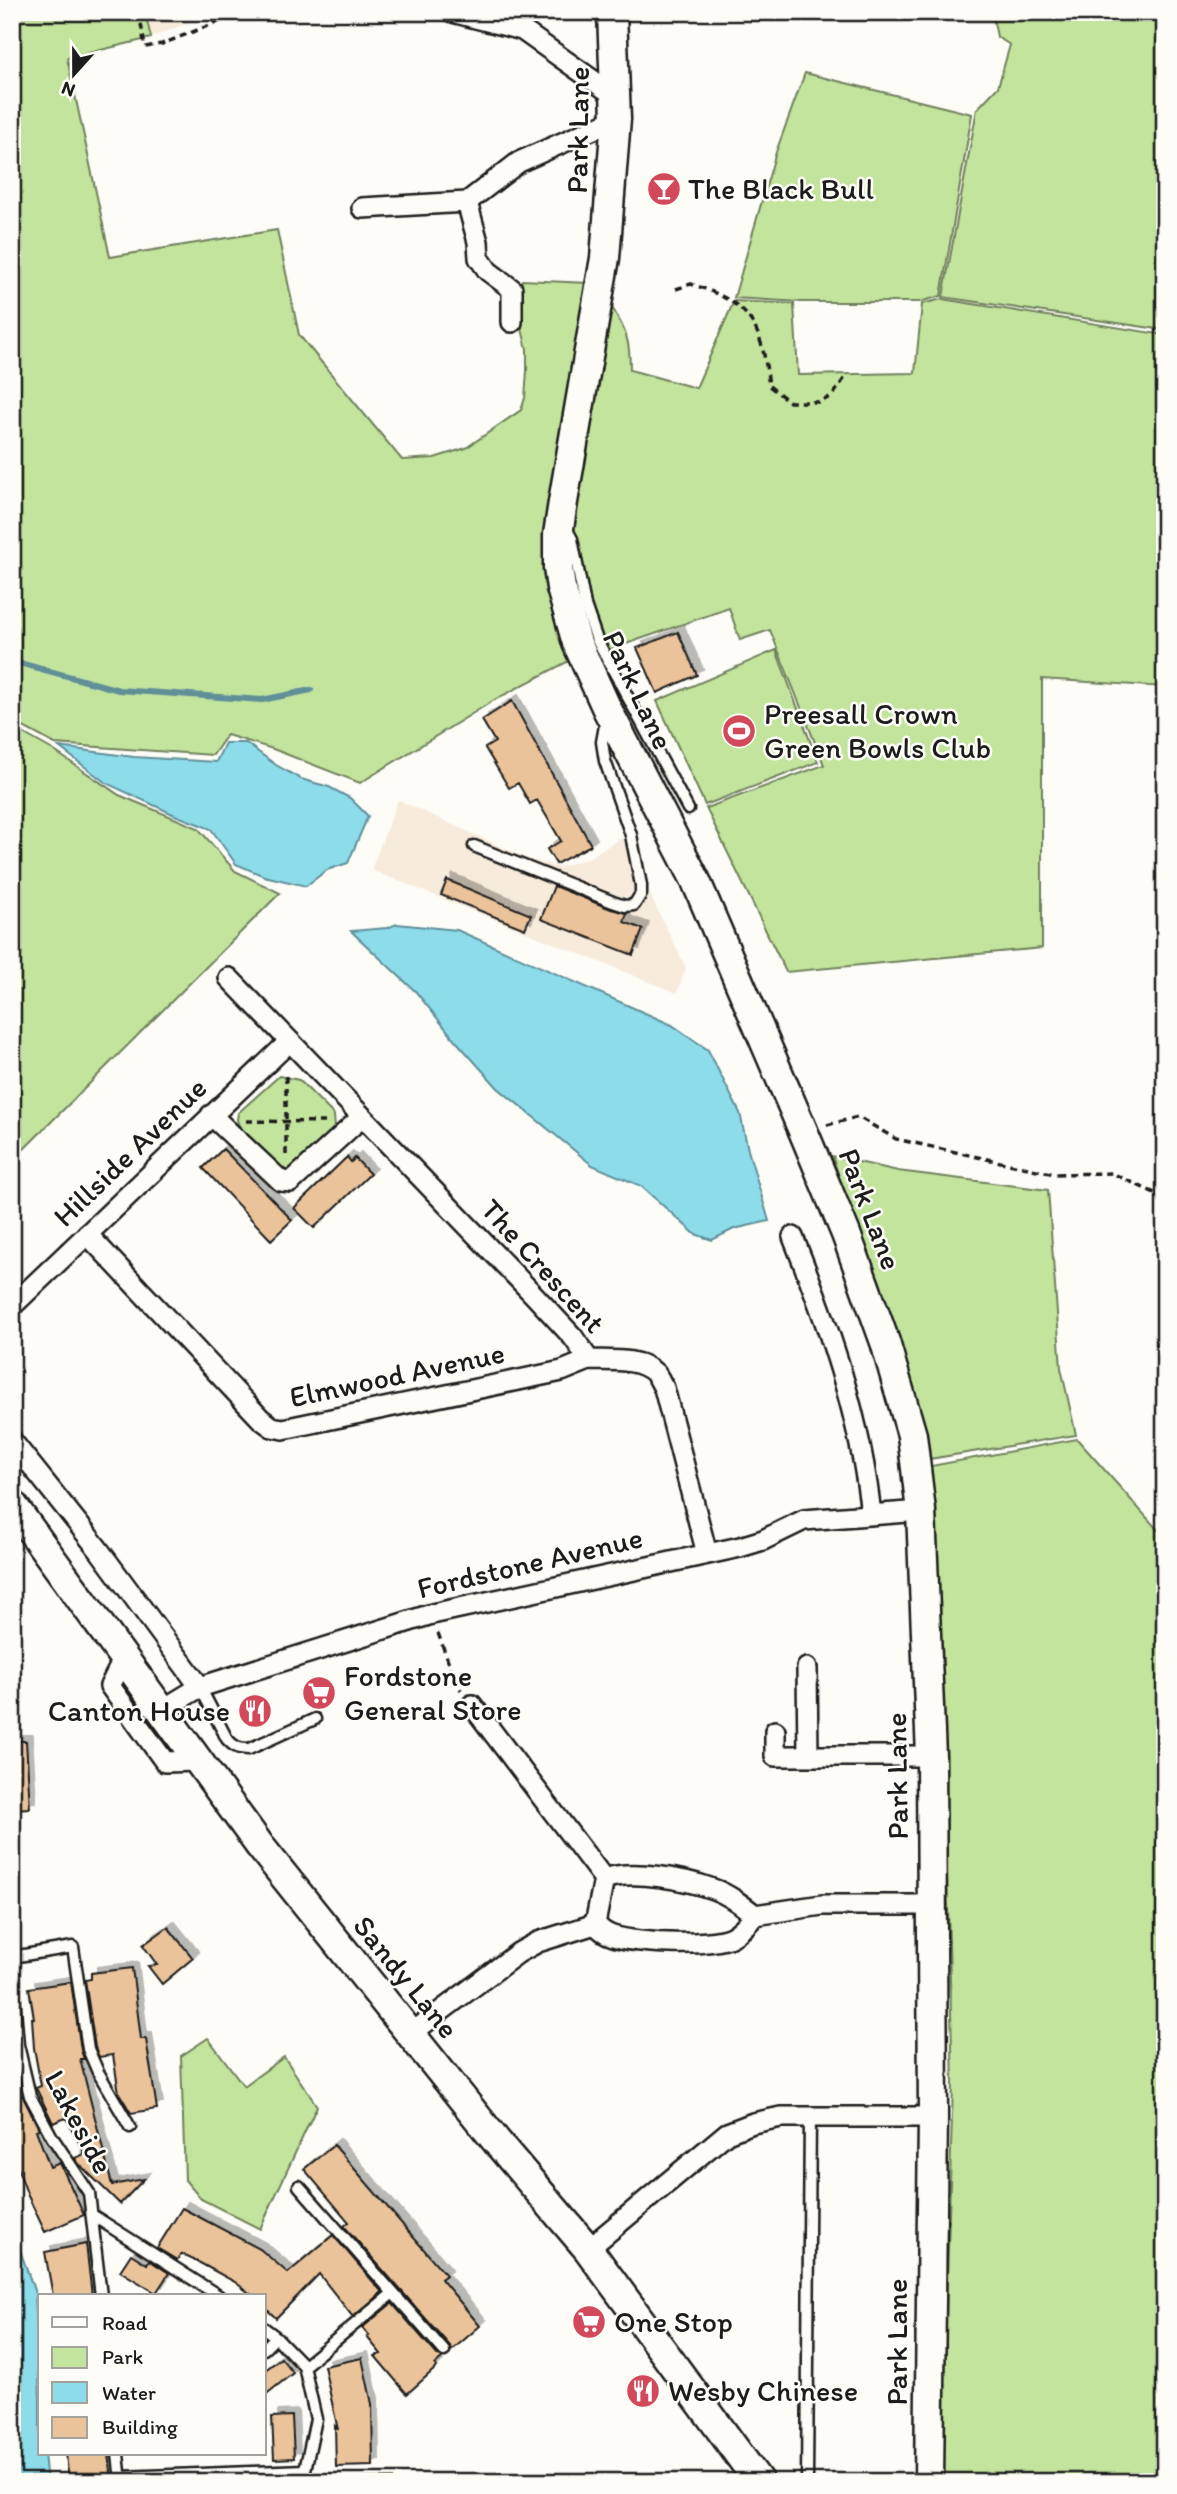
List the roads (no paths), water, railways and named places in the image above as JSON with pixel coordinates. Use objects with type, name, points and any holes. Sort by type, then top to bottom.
[{"type":"main road","name":"Park Lane","points":[[612,12],[615,108],[605,258],[558,535],[561,588],[577,643],[607,709],[695,879],[846,1234],[885,1342],[905,1407],[917,1464],[931,1756],[933,1905],[929,2482]]},
{"type":"main road","name":"Sandy Lane","points":[[12,1504],[268,1857],[496,2142],[587,2249],[759,2482]]},
{"type":"street","points":[[362,208],[467,202],[519,162],[615,108],[522,30],[452,12]]},
{"type":"street","points":[[467,202],[478,242],[479,258],[488,271],[512,289],[512,322]]},
{"type":"street","name":"The Crescent","points":[[229,978],[535,1296],[573,1337],[589,1360],[641,1364],[655,1373],[664,1388],[707,1554]]},
{"type":"street","name":"Hillside Avenue","points":[[12,1306],[289,1042]]},
{"type":"street","points":[[211,1115],[281,1181],[290,1182],[362,1117]]},
{"type":"street","name":"Elmwood Avenue","points":[[87,1234],[261,1419],[272,1427],[293,1428],[562,1371],[589,1360]]},
{"type":"street","points":[[793,1237],[826,1320],[846,1386],[860,1443],[871,1515]]},
{"type":"street","points":[[12,1441],[99,1550],[200,1687]]},
{"type":"street","name":"Fordstone Avenue","points":[[162,1710],[200,1687],[432,1614],[763,1540],[804,1520],[921,1511]]},
{"type":"street","points":[[124,1658],[110,1686],[165,1762],[196,1761]]},
{"type":"street","points":[[807,1668],[808,1756]]},
{"type":"street","points":[[472,1705],[604,1879],[595,1924]]},
{"type":"street","points":[[775,1731],[775,1756],[931,1756]]},
{"type":"street","points":[[604,1879],[617,1874],[690,1882],[714,1889],[755,1915]]},
{"type":"street","points":[[595,1924],[606,1934],[626,1939],[702,1942],[729,1938],[742,1930],[755,1915],[822,1905],[933,1905]]},
{"type":"street","points":[[410,2035],[518,1953],[538,1942],[595,1924]]},
{"type":"street","points":[[587,2249],[727,2133],[753,2123],[780,2117],[810,2116],[933,2117]]},
{"type":"lane","points":[[561,519],[572,539],[585,605],[597,640],[688,809]]},
{"type":"lane","points":[[474,846],[613,902],[625,906],[634,905],[641,894],[641,885],[631,835],[605,761],[602,742],[607,709]]},
{"type":"lane","points":[[200,1687],[227,1739],[233,1746],[242,1749],[249,1749],[315,1719]]},
{"type":"lane","points":[[12,1957],[73,1947],[88,2049],[97,2072],[130,2127]]},
{"type":"lane","name":"Lakeside","points":[[12,1972],[18,2045],[30,2096],[52,2137],[89,2193],[101,2294]]},
{"type":"lane","points":[[807,2482],[810,2116]]},
{"type":"lane","points":[[299,2186],[444,2351]]},
{"type":"lane","points":[[92,2215],[216,2294]]},
{"type":"lane","points":[[304,2366],[393,2293]]},
{"type":"lane","points":[[118,2456],[120,2480],[304,2470],[316,2419],[304,2366],[266,2330]]},
{"type":"lane","points":[[266,2347],[276,2337]]},
{"type":"water","points":[[225,743],[246,743],[301,779],[329,787],[350,798],[368,816],[348,863],[327,870],[306,886],[264,876],[236,864],[211,829],[106,783],[59,747],[134,757],[216,762]]},
{"type":"water","points":[[397,924],[457,930],[672,1025],[708,1050],[740,1113],[769,1221],[734,1229],[712,1240],[695,1234],[641,1186],[592,1165],[498,1088],[416,992],[351,931],[387,928]]},
{"type":"water","points":[[12,2227],[35,2293],[38,2456],[44,2456],[47,2482],[12,2482]]},
{"type":"waterway","points":[[12,661],[119,690],[262,700],[311,690]]},
{"type":"place","name":"The Black Bull","points":[[664,189]]},
{"type":"place","name":"Preesall Crown Green Bowls Club","points":[[739,731]]},
{"type":"place","name":"Fordstone General Store","points":[[319,1693]]},
{"type":"place","name":"Canton House","points":[[255,1711]]},
{"type":"place","name":"One Stop","points":[[589,2322]]},
{"type":"place","name":"Wesby Chinese","points":[[643,2391]]}]
